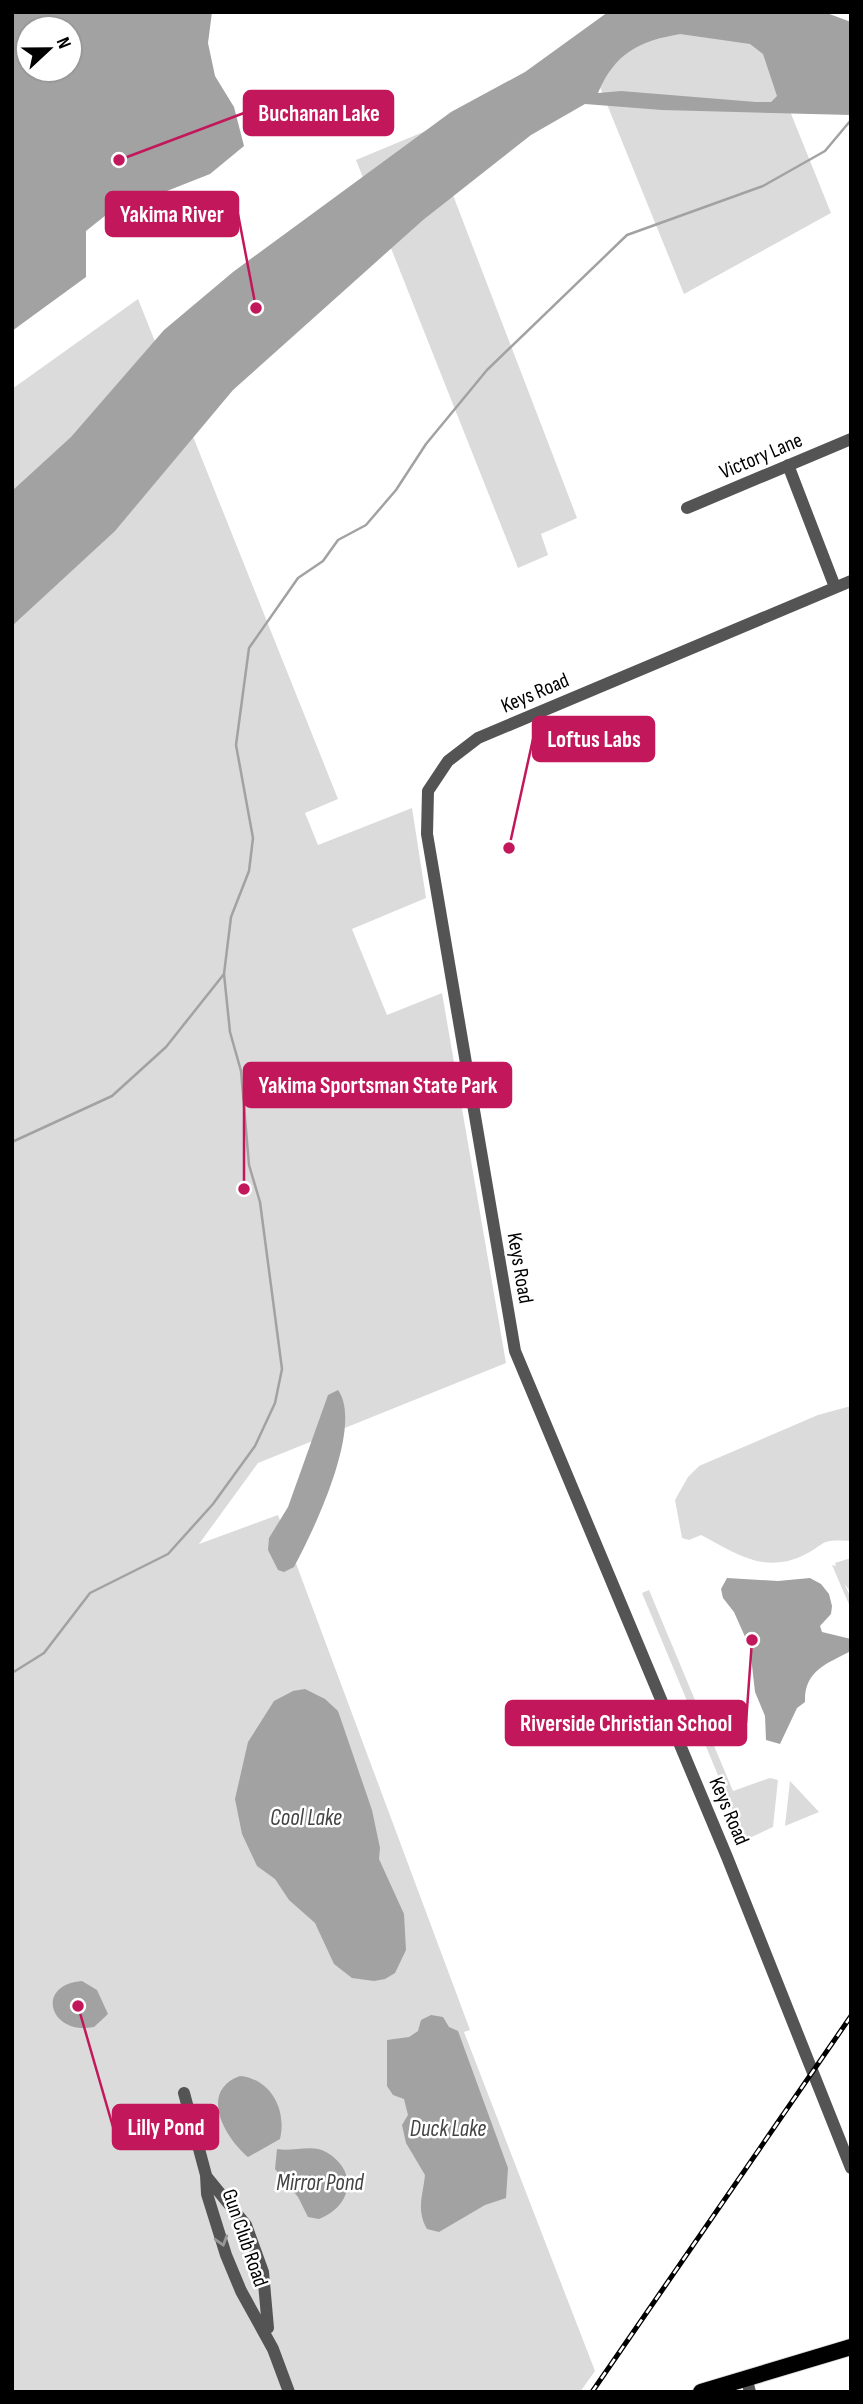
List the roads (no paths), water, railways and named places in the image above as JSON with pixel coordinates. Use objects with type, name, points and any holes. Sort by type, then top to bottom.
[{"type":"main road","points":[[701,2392],[748,2384],[851,2347]]},
{"type":"street","name":"Victory Lane","points":[[687,508],[851,439]]},
{"type":"street","points":[[788,465],[835,587]]},
{"type":"street","name":"Keys Road","points":[[851,581],[478,738],[448,761],[428,791],[427,834],[515,1351],[727,1857],[851,2168]]},
{"type":"street","name":"Gun Club Road","points":[[184,2092],[206,2175],[207,2194],[226,2255],[241,2291],[273,2348]]},
{"type":"street","name":"Gun Club Road","points":[[206,2175],[246,2225],[263,2272],[264,2315],[289,2392]]},
{"type":"water","points":[[12,12],[212,12],[208,43],[215,76],[234,107],[244,146],[210,174],[106,215],[86,231],[86,277],[12,331]]},
{"type":"water","points":[[608,12],[824,12],[851,22],[851,115],[662,110],[585,104],[531,135],[423,220],[233,390],[115,531],[12,626],[12,491],[71,437],[164,330],[233,272],[451,112],[525,72]],"holes":[[[680,34],[750,44],[763,54],[777,96],[771,102],[621,91],[598,93],[612,68],[621,59],[630,51],[652,41]]]},
{"type":"water","points":[[338,1390],[344,1407],[345,1428],[341,1453],[313,1530],[294,1567],[284,1572],[278,1570],[268,1550],[269,1538],[288,1507],[328,1395]]},
{"type":"water","points":[[727,1578],[778,1581],[810,1578],[821,1584],[829,1594],[832,1606],[831,1614],[820,1626],[822,1632],[851,1639],[851,1651],[818,1670],[808,1683],[805,1702],[797,1708],[780,1744],[766,1740],[765,1716],[755,1692],[750,1648],[734,1612],[723,1598],[721,1589]]},
{"type":"water","name":"Cool Lake","points":[[305,1689],[325,1699],[338,1711],[372,1810],[380,1848],[379,1859],[404,1914],[406,1950],[395,1973],[385,1979],[374,1981],[352,1978],[334,1964],[315,1923],[289,1900],[275,1879],[257,1866],[242,1834],[235,1799],[248,1742],[274,1701],[293,1691]]},
{"type":"water","points":[[82,1981],[97,1990],[108,2014],[94,2027],[79,2028],[67,2024],[58,2017],[54,2009],[53,2000],[57,1991],[67,1984]]},
{"type":"water","name":"Duck Lake","points":[[431,2015],[443,2017],[449,2027],[458,2031],[508,2168],[506,2198],[485,2205],[439,2232],[427,2229],[422,2215],[425,2175],[406,2143],[402,2125],[408,2115],[404,2099],[393,2095],[387,2086],[387,2040],[409,2037],[418,2031],[421,2020]]},
{"type":"water","points":[[240,2076],[251,2078],[268,2090],[279,2107],[281,2117],[280,2139],[248,2157],[224,2127],[218,2103],[220,2092],[227,2083]]},
{"type":"water","name":"Mirror Pond","points":[[277,2149],[321,2150],[337,2160],[347,2178],[347,2188],[339,2206],[319,2219],[308,2217],[298,2197],[275,2169]]},
{"type":"waterway","points":[[12,1142],[112,1096],[166,1047],[224,974],[231,917],[249,871],[253,838],[236,745],[249,648],[298,578],[323,561],[338,540],[366,525],[396,490],[426,444],[487,370],[627,235],[763,186],[825,151],[851,120]]},
{"type":"waterway","points":[[12,1673],[44,1653],[90,1593],[168,1554],[213,1504],[255,1446],[275,1403],[282,1369],[260,1202],[249,1165],[241,1071],[230,1032],[224,974]]},
{"type":"railway","points":[[592,2392],[851,2016]]},
{"type":"place","name":"Buchanan Lake","points":[[119,160]]},
{"type":"place","name":"Yakima River","points":[[256,308]]},
{"type":"place","name":"Loftus Labs","points":[[509,848]]},
{"type":"place","name":"Yakima Sportsman State Park","points":[[244,1189]]},
{"type":"place","name":"Riverside Christian School","points":[[752,1640]]},
{"type":"place","name":"Lilly Pond","points":[[78,2006]]}]
